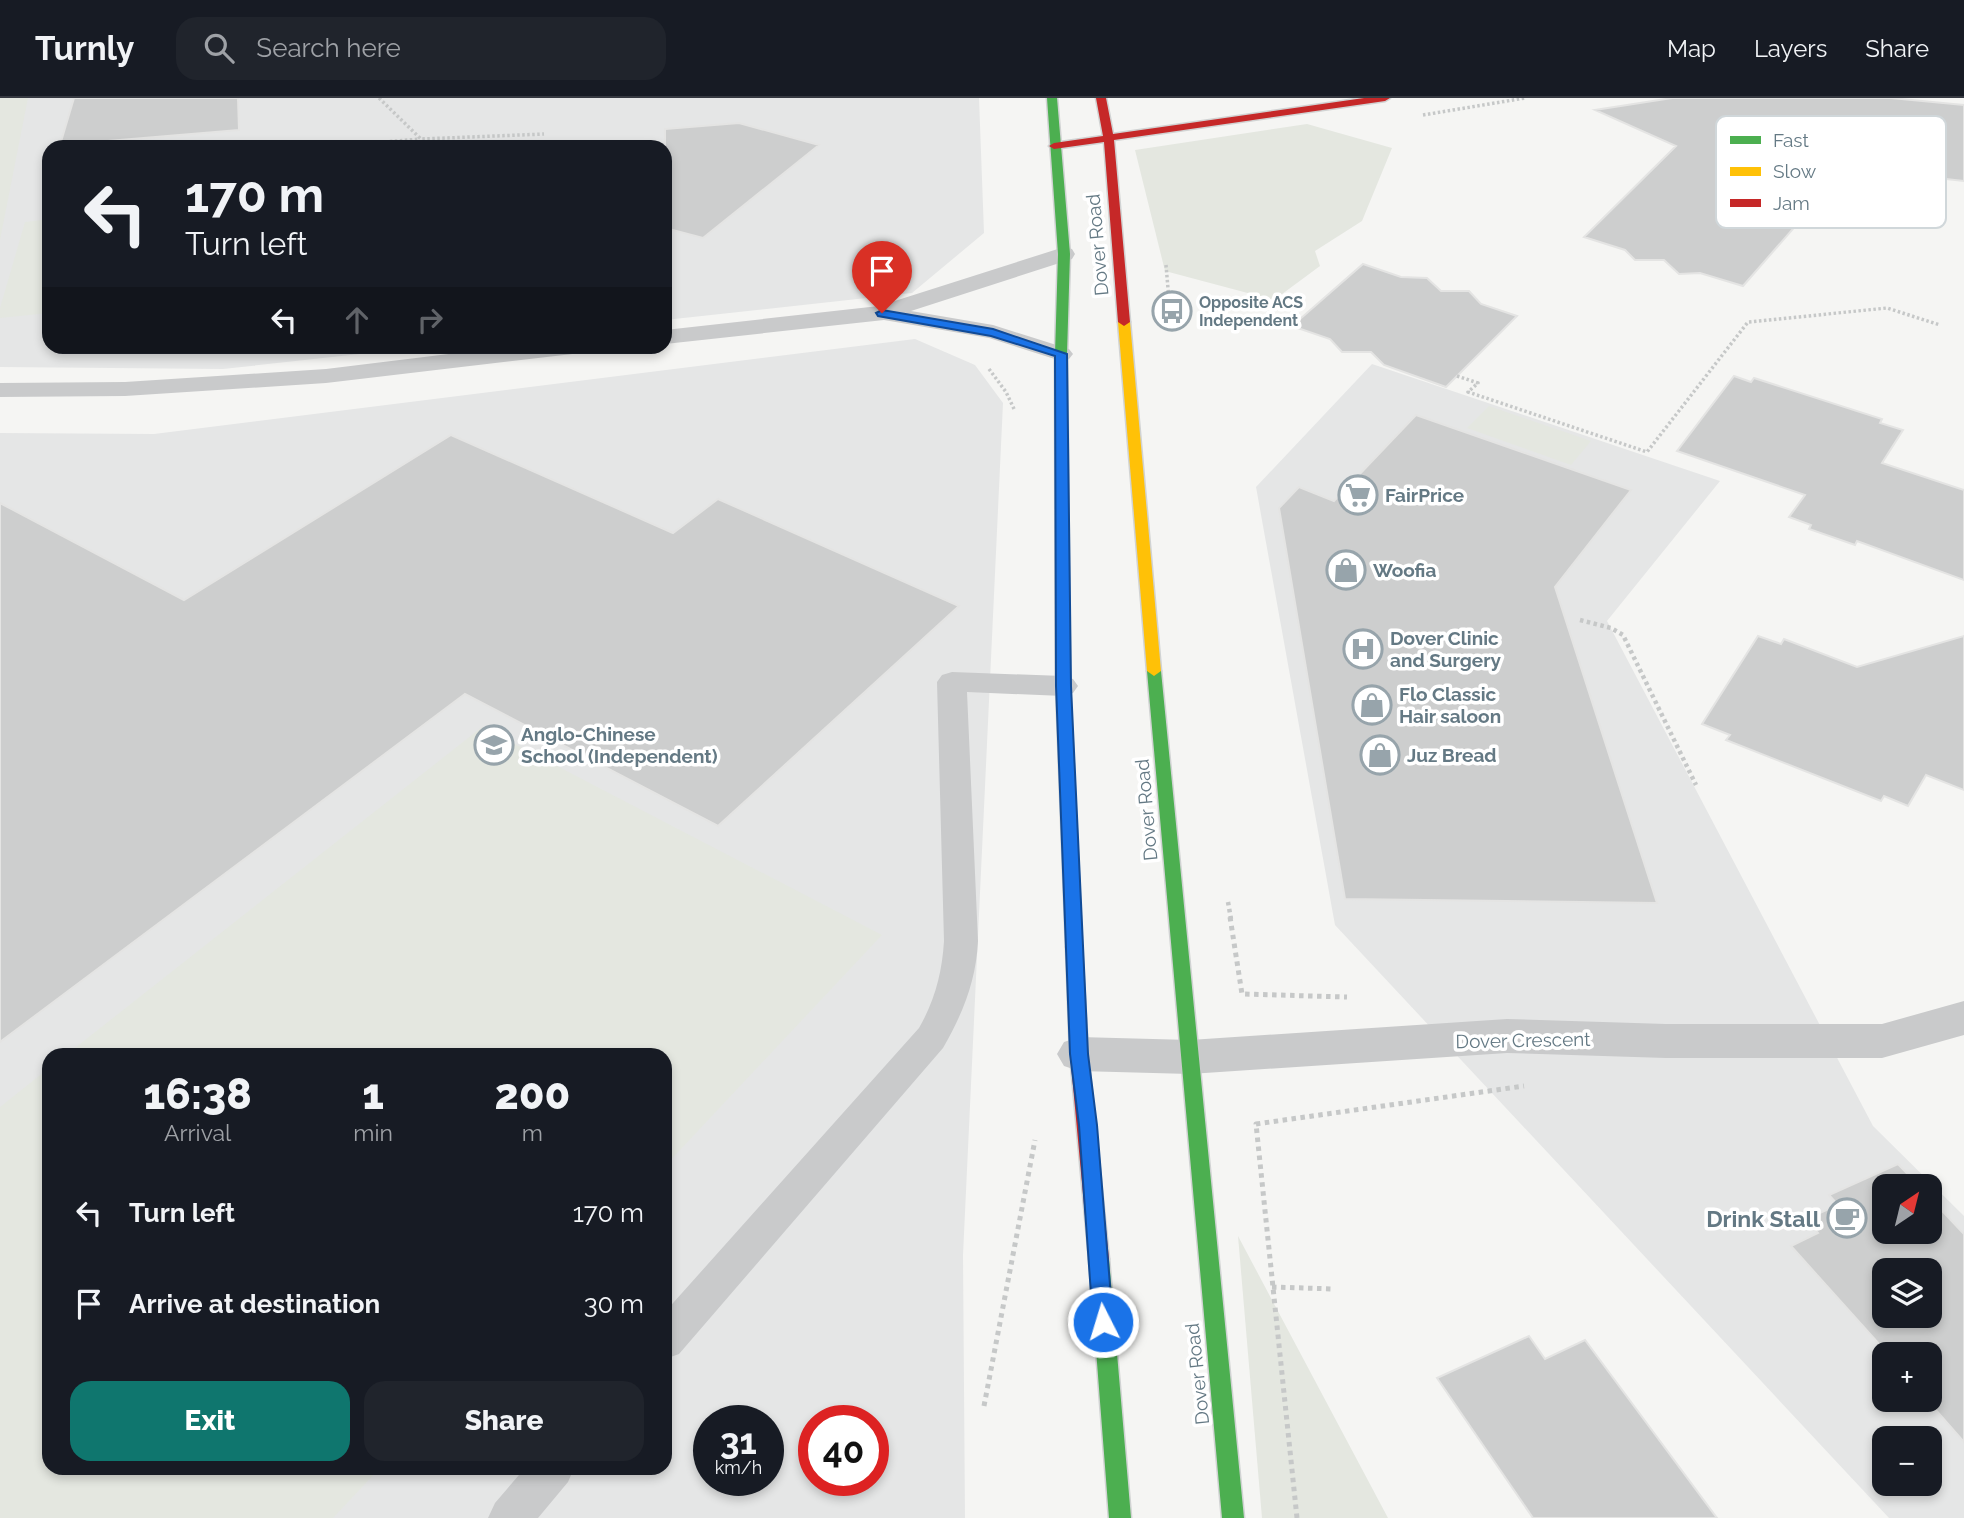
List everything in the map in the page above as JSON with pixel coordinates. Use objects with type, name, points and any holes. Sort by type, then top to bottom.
[{"type":"street","name":"Dover Road","points":[[1052,98],[1059,122],[1054,146],[1064,254],[1061,354],[1063,686],[1079,1054],[1088,1125],[1120,1518]]},
{"type":"street","name":"Dover Road","points":[[1101,98],[1103,117],[1110,138],[1140,518],[1233,1518]]},
{"type":"street","points":[[1054,146],[1385,98]]},
{"type":"street","name":"Dover Crescent","points":[[1079,1054],[1190,1057],[1507,1036],[1666,1041],[1881,1041],[1964,1018]]},
{"type":"lane","points":[[672,336],[882,313],[1064,254]]},
{"type":"lane","points":[[882,313],[993,332],[1061,354]]},
{"type":"lane","points":[[0,390],[125,389],[326,376],[513,354]]},
{"type":"lane","points":[[672,1333],[931,1038],[948,1009],[960,972],[961,941],[952,682],[1063,686]]},
{"type":"lane","points":[[510,1518],[547,1475]]},
{"type":"path","points":[[379,98],[421,139]]},
{"type":"path","points":[[409,140],[544,134]]},
{"type":"path","points":[[1457,376],[1478,383],[1468,392],[1647,452],[1748,322],[1887,309],[1940,325]]},
{"type":"path","points":[[1580,620],[1611,628],[1623,635],[1696,785]]},
{"type":"path","points":[[1256,1124],[1297,1518]]},
{"type":"path","points":[[984,1406],[1036,1135]]},
{"type":"path","points":[[1272,1287],[1334,1289]]},
{"type":"shaded area","points":[[0,98],[979,98],[984,233],[912,293],[672,319],[672,140],[42,140],[42,354],[360,354],[223,369],[0,367]]},
{"type":"shaded area","points":[[0,98],[28,98],[0,240]]},
{"type":"shaded area","points":[[1307,124],[1392,148],[1362,221],[1315,251],[1320,266],[1274,300],[1165,271],[1135,150]]},
{"type":"shaded area","points":[[42,220],[42,314],[0,318],[0,308],[25,222]]},
{"type":"shaded area","name":"Anglo-Chinese School (Independent)","points":[[915,339],[975,365],[1003,403],[963,1255],[965,1518],[0,1518],[0,433],[154,434]]},
{"type":"shaded area","points":[[1372,364],[1720,481],[1607,621],[1873,1126],[1922,1174],[1872,1174],[1872,1244],[1942,1244],[1942,1194],[1964,1216],[1964,1518],[1889,1518],[1335,925],[1256,487]]},
{"type":"shaded area","points":[[1489,406],[1591,441],[1571,465],[1467,428]]},
{"type":"shaded area","points":[[482,727],[882,935],[672,1159],[672,1048],[75,1048]]},
{"type":"shaded area","points":[[42,1074],[42,1475],[373,1475],[333,1518],[0,1518],[0,1107]]},
{"type":"shaded area","points":[[1238,1236],[1388,1518],[1262,1518]]},
{"type":"building","points":[[74,98],[238,98],[239,130],[120,140],[61,140]]},
{"type":"building","points":[[1672,98],[1891,98],[1964,105],[1964,181],[1946,179],[1946,116],[1716,116],[1716,228],[1794,228],[1743,286],[1700,273],[1679,274],[1664,260],[1635,260],[1625,250],[1584,237],[1676,146],[1595,110]]},
{"type":"building","points":[[739,123],[819,145],[703,238],[672,230],[672,140],[665,140],[665,129]]},
{"type":"building","points":[[1363,264],[1401,277],[1427,278],[1441,291],[1469,291],[1481,304],[1517,316],[1446,387],[1384,365],[1371,352],[1342,352],[1330,339],[1292,326]]},
{"type":"building","points":[[1734,376],[1751,382],[1754,378],[1882,419],[1880,423],[1903,430],[1882,463],[1964,490],[1964,580],[1857,541],[1855,545],[1809,529],[1811,525],[1789,517],[1805,495],[1677,451]]},
{"type":"building","points":[[1416,415],[1631,490],[1555,587],[1657,903],[1345,899],[1279,508],[1299,487],[1334,501]]},
{"type":"building","points":[[451,435],[673,533],[718,499],[959,606],[718,826],[465,694],[0,1042],[0,503],[184,600]]},
{"type":"building","points":[[1758,636],[1781,644],[1784,639],[1857,667],[1964,636],[1964,790],[1926,775],[1908,806],[1884,796],[1881,801],[1726,740],[1730,735],[1702,724]]},
{"type":"building","points":[[1898,1164],[1908,1174],[1876,1174]]},
{"type":"building","points":[[1872,1176],[1872,1244],[1942,1244],[1942,1211],[1964,1234],[1964,1442],[1938,1412],[1942,1412],[1942,1342],[1877,1342],[1791,1246],[1818,1233],[1806,1219],[1838,1205],[1829,1195]]},
{"type":"building","points":[[1529,1336],[1545,1359],[1585,1340],[1717,1518],[1533,1518],[1437,1378]]},
{"type":"traffic: fast","points":[[1052,98],[1064,254],[1061,354],[1063,686],[1074,947]]},
{"type":"traffic: fast","points":[[1154,671],[1233,1518]]},
{"type":"traffic: fast","points":[[1099,1259],[1120,1518]]},
{"type":"traffic: slow","points":[[1124,322],[1154,671]]},
{"type":"traffic: jam","points":[[1101,98],[1109,138],[1124,322]]},
{"type":"traffic: jam","points":[[1054,146],[1385,98]]},
{"type":"traffic: jam","points":[[1074,947],[1079,1054],[1099,1259]]},
{"type":"place","name":"Opposite ACS Independent","points":[[1172,311]]},
{"type":"place","name":"FairPrice","points":[[1358,495]]},
{"type":"place","name":"Woofia","points":[[1346,570]]},
{"type":"place","name":"Dover Clinic and Surgery","points":[[1363,649]]},
{"type":"place","name":"Flo Classic Hair saloon","points":[[1372,705]]},
{"type":"place","name":"Anglo-Chinese School (Independent)","points":[[494,745]]},
{"type":"place","name":"Juz Bread","points":[[1380,755]]},
{"type":"place","name":"Drink Stall","points":[[1847,1218]]},
{"type":"route","points":[[882,313],[993,332],[1061,354],[1063,686],[1079,1054],[1088,1125],[1103,1322]]}]
